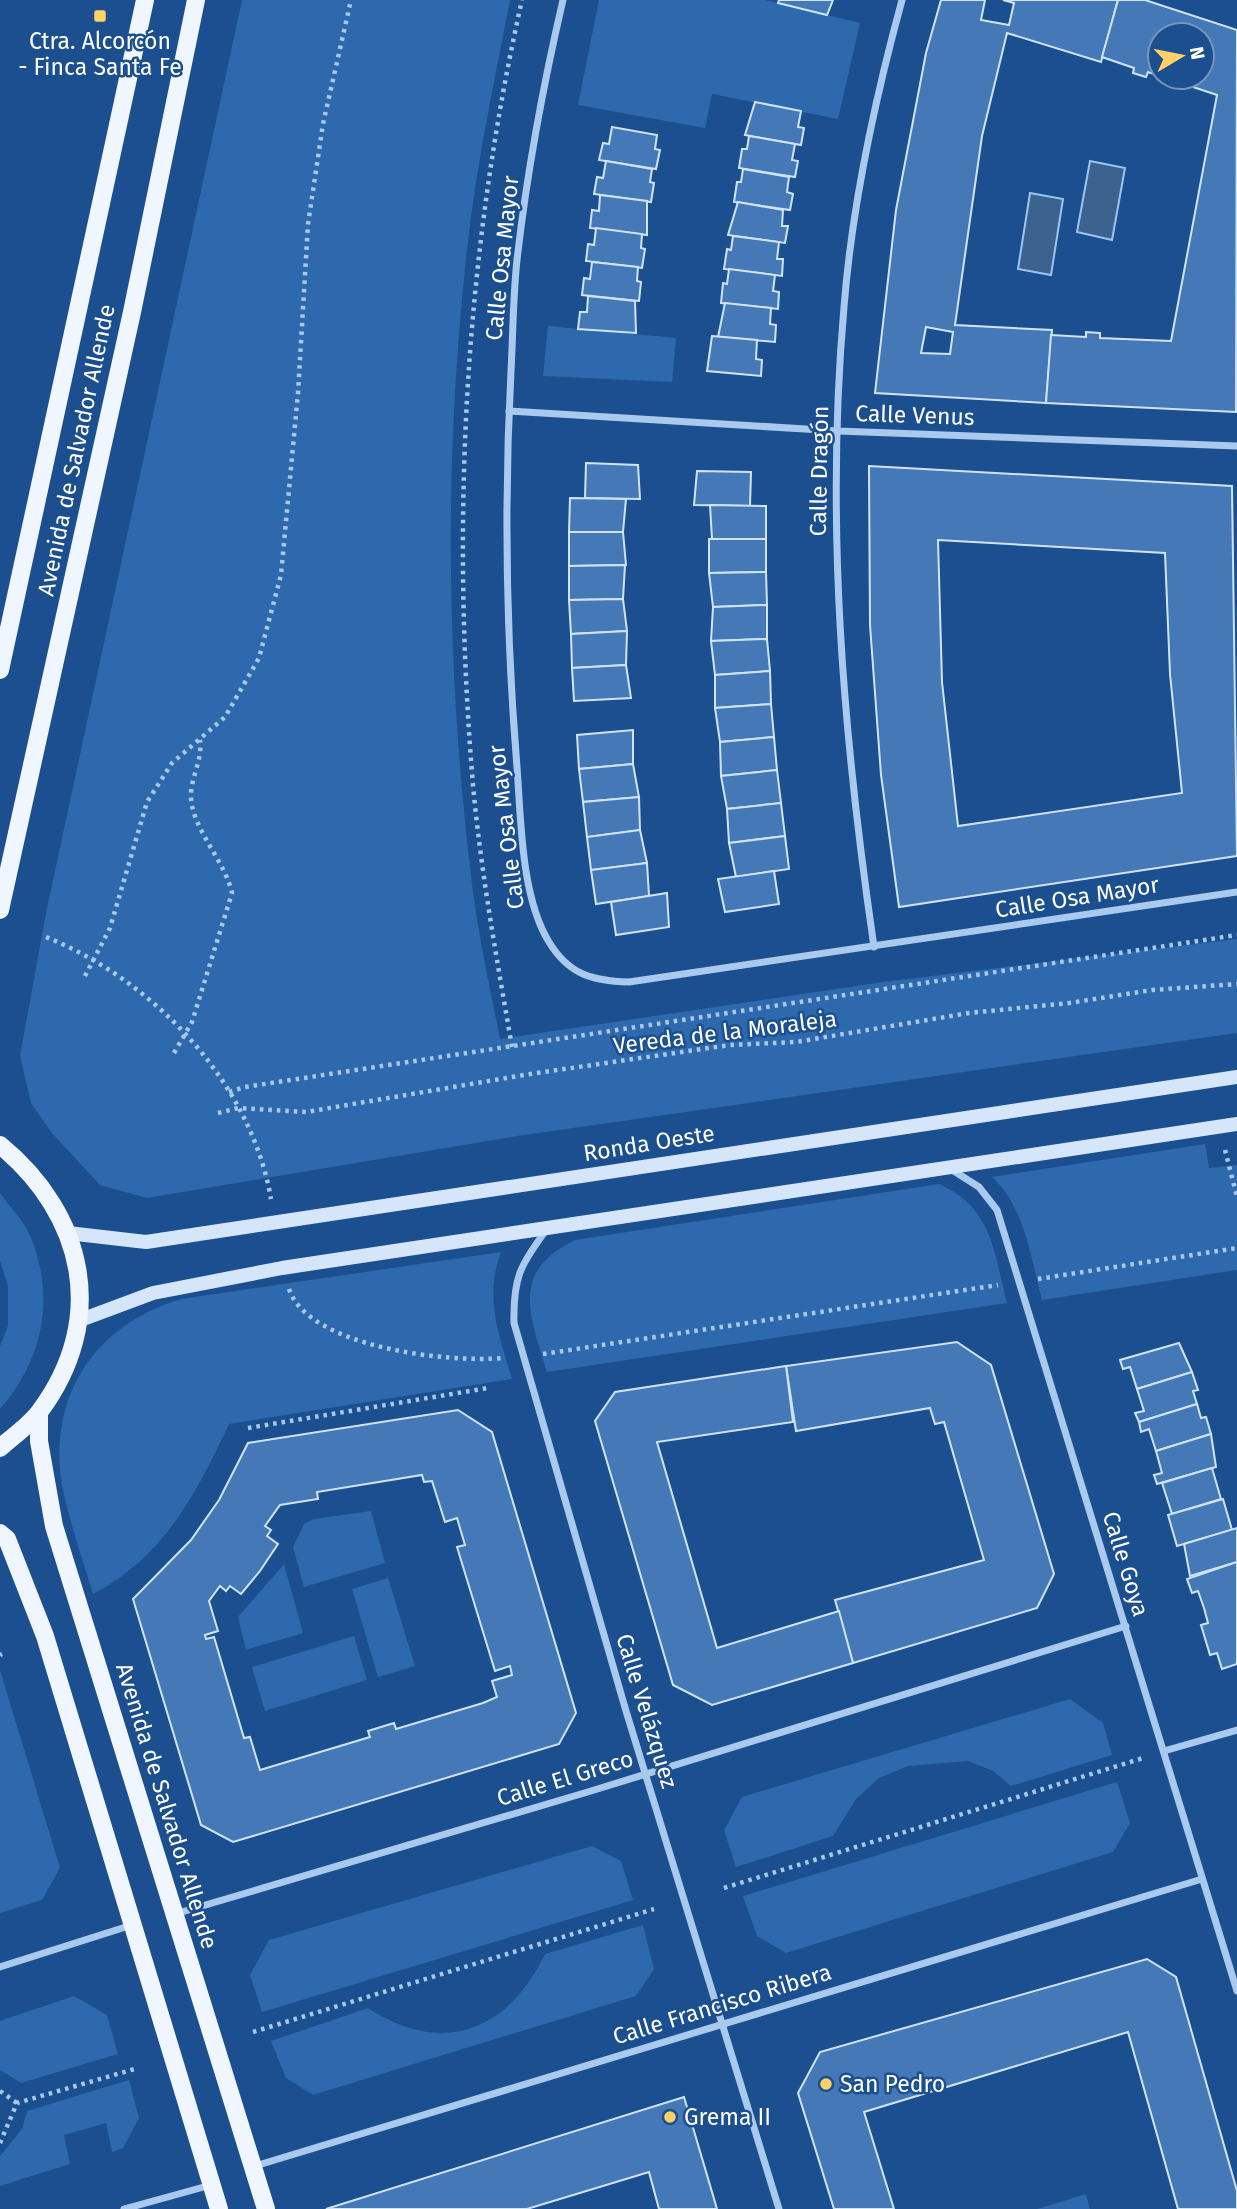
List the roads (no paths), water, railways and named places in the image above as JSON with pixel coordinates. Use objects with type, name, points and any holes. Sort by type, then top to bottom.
[{"type":"main road","name":"Avenida de Salvador Allende","points":[[0,670],[145,0]]},
{"type":"main road","name":"Avenida de Salvador Allende","points":[[0,910],[132,312],[196,0]]},
{"type":"main road","name":"Ronda Oeste","points":[[68,1233],[146,1242],[1237,1077]]},
{"type":"main road","points":[[78,1321],[167,1290],[282,1268],[1237,1124]]},
{"type":"main road","points":[[0,1145],[27,1167],[51,1198],[68,1233],[79,1276],[78,1321],[65,1370],[38,1413],[0,1448]]},
{"type":"main road","name":"Avenida de Salvador Allende","points":[[38,1413],[39,1441],[54,1526],[266,2209]]},
{"type":"main road","points":[[0,1533],[7,1539],[45,1636],[219,2209]]},
{"type":"street","name":"Calle Osa Mayor","points":[[563,0],[542,92],[517,261],[509,411],[505,576],[522,829],[534,915],[549,943],[568,965],[596,981],[629,982],[1237,892]]},
{"type":"street","name":"Calle Dragón","points":[[874,947],[844,709],[837,592],[838,431],[844,306],[862,182],[902,0]]},
{"type":"street","name":"Calle Venus","points":[[509,411],[838,431],[1237,446]]},
{"type":"street","name":"Calle Goya","points":[[948,1168],[979,1187],[997,1210],[1237,1991]]},
{"type":"street","name":"Calle Velázquez","points":[[548,1228],[518,1270],[513,1292],[514,1324],[646,1774],[779,2209]]},
{"type":"street","name":"Calle El Greco","points":[[175,1914],[646,1774],[1126,1626]]},
{"type":"street","points":[[1164,1751],[1237,1730]]},
{"type":"street","name":"Calle Francisco Ribera","points":[[254,2167],[1202,1879]]},
{"type":"street","points":[[0,1967],[132,1925]]},
{"type":"street","points":[[124,2209],[211,2185]]},
{"type":"place","name":"Ctra. Alcorcón - Finca Santa Fe","points":[[100,16]]},
{"type":"place","name":"San Pedro","points":[[826,2084]]},
{"type":"place","name":"Grema II","points":[[670,2117]]}]
